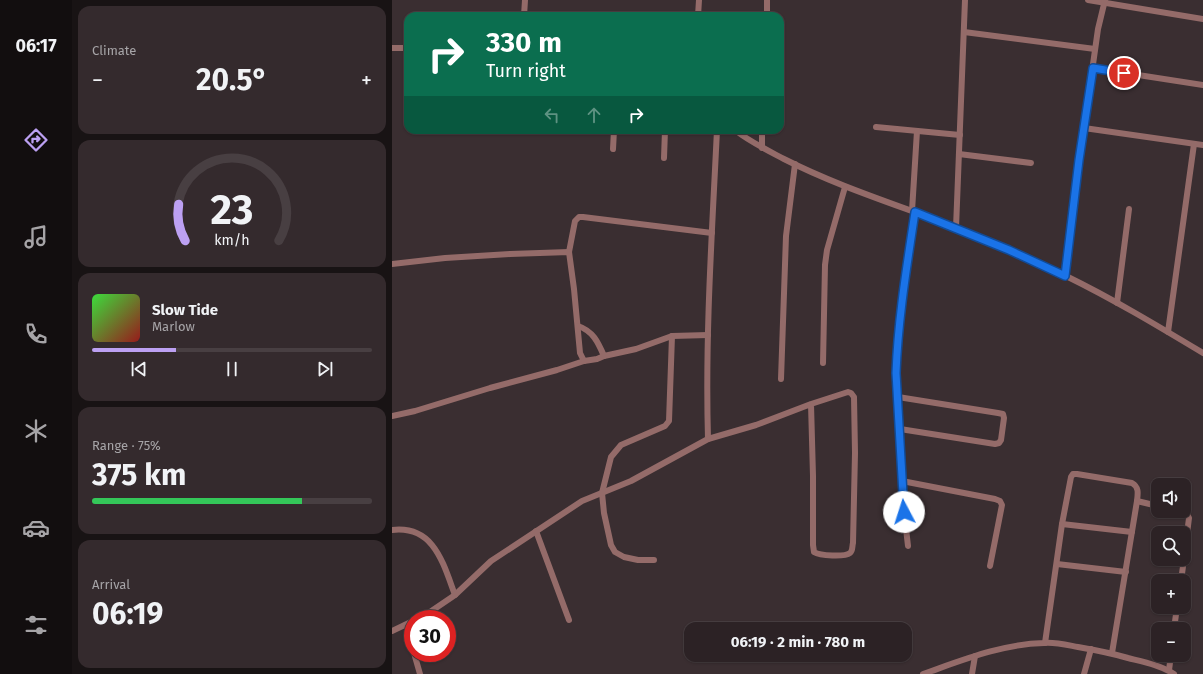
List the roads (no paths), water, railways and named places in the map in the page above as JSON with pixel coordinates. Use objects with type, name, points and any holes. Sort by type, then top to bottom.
[{"type":"street","points":[[524,12],[525,0]]},
{"type":"street","points":[[698,12],[699,0]]},
{"type":"street","points":[[766,12],[767,0]]},
{"type":"street","points":[[956,228],[965,0]]},
{"type":"street","points":[[1088,0],[1105,1],[1203,19]]},
{"type":"street","points":[[1065,276],[1095,48],[1105,1]]},
{"type":"street","points":[[964,32],[1095,48]]},
{"type":"street","points":[[392,48],[404,48]]},
{"type":"street","points":[[1093,68],[1203,85]]},
{"type":"street","points":[[876,127],[960,135]]},
{"type":"street","points":[[1084,128],[1203,144]]},
{"type":"street","points":[[908,546],[903,502],[896,357],[913,211],[917,132]]},
{"type":"street","points":[[613,149],[614,134]]},
{"type":"street","points":[[664,158],[665,134]]},
{"type":"street","points":[[708,439],[708,335],[717,134]]},
{"type":"street","points":[[740,134],[762,148],[845,187],[956,228],[1009,250],[1065,276],[1117,303],[1203,353]]},
{"type":"street","points":[[762,134],[762,148]]},
{"type":"street","points":[[1168,332],[1194,144]]},
{"type":"street","points":[[959,154],[1031,163]]},
{"type":"street","points":[[781,379],[786,236],[795,164]]},
{"type":"street","points":[[823,363],[825,265],[827,250],[845,187]]},
{"type":"street","points":[[1117,303],[1129,209]]},
{"type":"street","points":[[584,361],[580,353],[569,252],[575,221],[579,217],[583,216],[712,233]]},
{"type":"street","points":[[392,264],[450,258],[569,252]]},
{"type":"street","points":[[578,326],[586,329],[598,342],[604,356]]},
{"type":"street","points":[[392,416],[421,409],[584,361],[636,349],[672,336],[708,335]]},
{"type":"street","points":[[654,560],[638,560],[624,557],[615,552],[611,545],[604,513],[602,493],[611,457],[621,445],[665,426],[669,422],[672,336]]},
{"type":"street","points":[[433,610],[455,595],[491,560],[582,501],[630,481],[708,439],[756,425],[811,404],[848,392],[854,397],[855,453],[853,543],[852,551],[849,554],[832,556],[819,555],[814,552],[811,404]]},
{"type":"street","points":[[898,397],[998,413],[1003,414],[1004,418],[1001,440],[999,443],[995,444],[900,429]]},
{"type":"street","points":[[1045,643],[1062,524],[1071,477],[1073,474],[1132,483],[1136,485],[1138,489],[1112,653]]},
{"type":"street","points":[[902,481],[1000,501],[1002,504],[990,566]]},
{"type":"street","points":[[1137,501],[1151,504]]},
{"type":"street","points":[[1062,524],[1132,532]]},
{"type":"street","points":[[392,530],[406,529],[413,531],[431,542],[438,554],[455,595]]},
{"type":"street","points":[[536,531],[569,620]]},
{"type":"street","points":[[1057,564],[1126,572]]},
{"type":"street","points":[[392,631],[404,626]]},
{"type":"street","points":[[923,674],[998,649],[1045,643],[1061,644],[1112,653],[1158,666],[1171,672]]},
{"type":"street","points":[[1084,674],[1091,649]]},
{"type":"street","points":[[972,674],[975,656]]},
{"type":"street","points":[[417,662],[420,674]]}]
